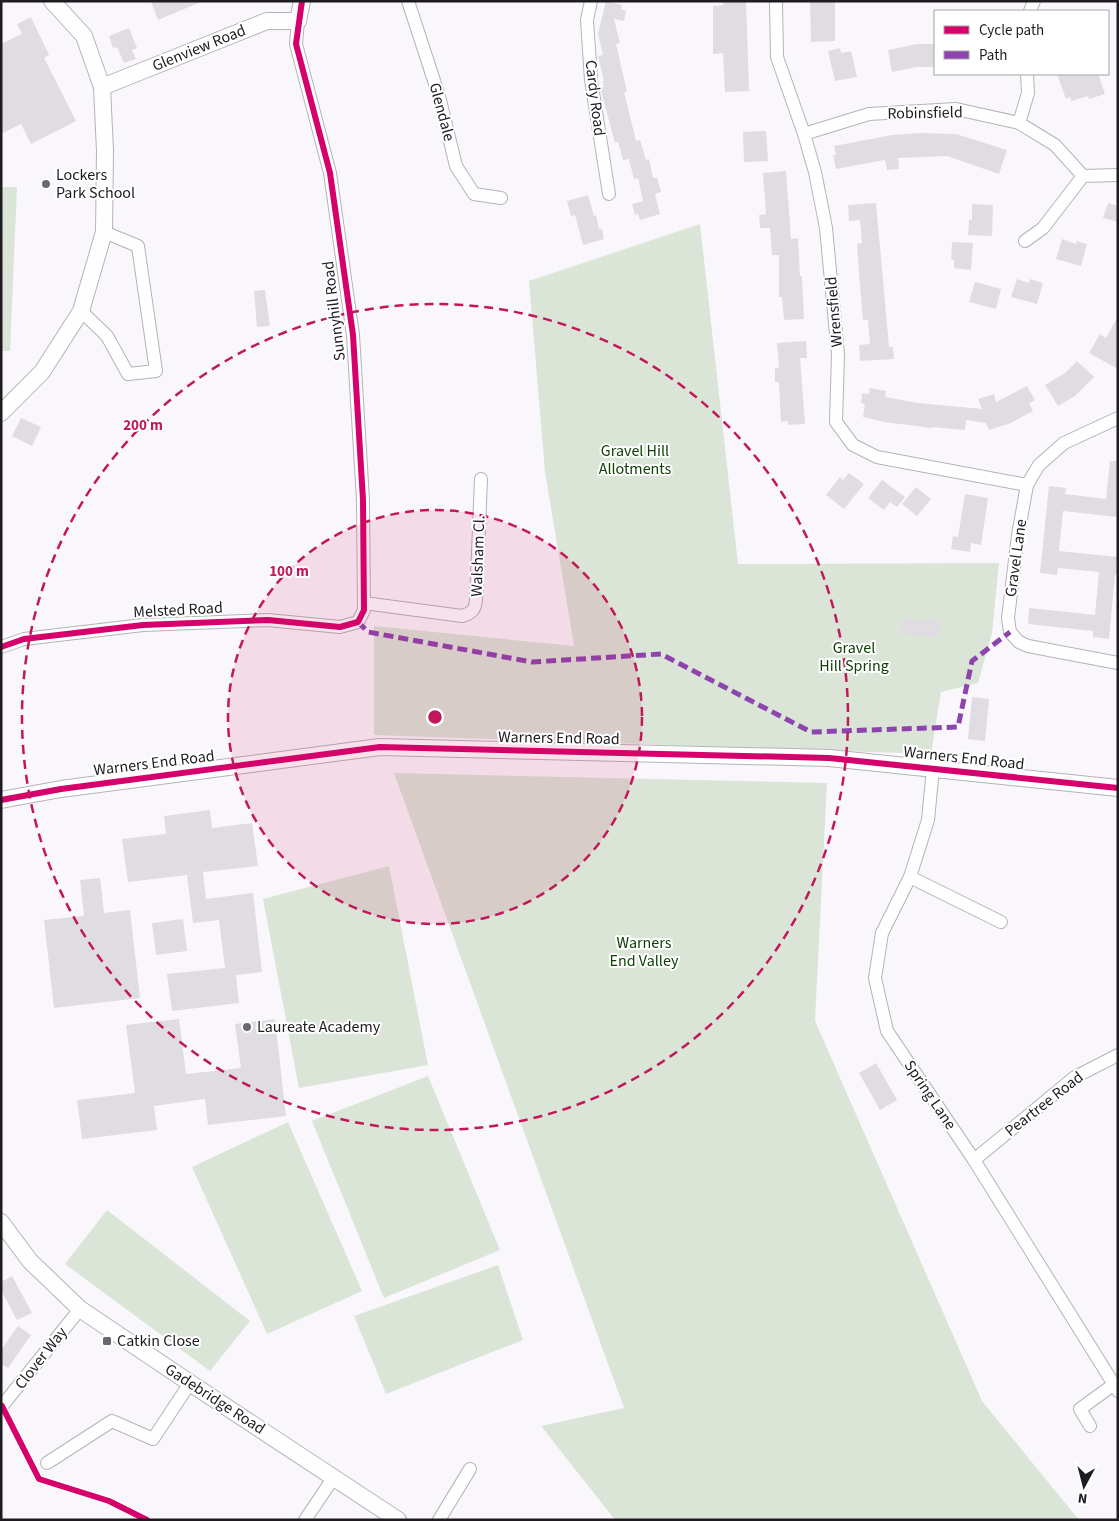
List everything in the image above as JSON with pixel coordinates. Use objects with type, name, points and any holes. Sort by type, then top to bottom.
[{"type":"street","points":[[1,413],[42,372],[81,312],[104,232],[105,151],[102,87],[84,36],[52,1]]},
{"type":"street","name":"Sunnyhill Road","points":[[302,1],[296,44],[330,173],[352,335],[363,500],[364,610],[358,622]]},
{"type":"street","name":"Glendale","points":[[408,1],[440,96],[456,166],[474,194],[500,198]]},
{"type":"street","name":"Cardy Road","points":[[591,1],[587,20],[591,80],[609,194]]},
{"type":"street","name":"Wrensfield","points":[[776,1],[778,57],[815,172],[826,228],[838,355],[836,422],[853,445],[877,458],[1027,485]]},
{"type":"street","name":"Glenview Road","points":[[102,87],[267,21],[298,21]]},
{"type":"street","points":[[1019,123],[1028,93],[1027,75]]},
{"type":"street","name":"Robinsfield","points":[[804,134],[869,114],[956,109],[1019,123],[1055,145],[1083,176]]},
{"type":"street","points":[[1025,241],[1043,228],[1083,176],[1118,175]]},
{"type":"street","points":[[81,312],[107,336],[128,374],[156,371],[138,246],[104,232]]},
{"type":"street","name":"Gravel Lane","points":[[1118,418],[1064,443],[1039,465],[1027,485],[1018,535],[1008,618],[1010,632],[1019,642],[1028,646],[1118,663]]},
{"type":"street","name":"Walsham Cl.","points":[[364,603],[462,616],[471,614],[475,608],[476,600],[481,479]]},
{"type":"street","name":"Melsted Road","points":[[1,646],[24,639],[143,624],[268,620],[340,626],[358,622]]},
{"type":"street","name":"Warners End Road","points":[[1,800],[62,789],[380,747],[830,758],[1118,788]]},
{"type":"street","name":"Spring Lane","points":[[933,769],[928,820],[910,877],[882,932],[876,978],[887,1031],[974,1160],[1115,1388]]},
{"type":"street","points":[[910,877],[1001,922]]},
{"type":"street","name":"Peartree Road","points":[[974,1160],[1075,1077],[1118,1055]]},
{"type":"street","name":"Gadebridge Road","points":[[1,1222],[30,1261],[80,1309],[190,1384],[398,1520]]},
{"type":"street","name":"Clover Way","points":[[2,1406],[80,1309]]},
{"type":"street","points":[[47,1463],[112,1421],[153,1439],[190,1384]]},
{"type":"street","points":[[1090,1426],[1080,1409],[1115,1388]]},
{"type":"street","points":[[440,1520],[470,1469]]},
{"type":"street","points":[[305,1520],[334,1477]]},
{"type":"green space","points":[[1,187],[17,187],[10,351],[1,351]]},
{"type":"green space","points":[[700,224],[738,564],[999,563],[992,633],[978,683],[941,692],[931,754],[374,735],[374,626],[574,646],[545,472],[529,281]]},
{"type":"green space","name":"Warners End Valley","points":[[394,773],[827,783],[815,1021],[982,1401],[1079,1520],[615,1520],[541,1426],[624,1408]]},
{"type":"green space","points":[[389,866],[428,1065],[299,1088],[263,899]]},
{"type":"green space","points":[[428,1076],[500,1250],[384,1298],[312,1121]]},
{"type":"green space","points":[[288,1122],[362,1291],[267,1334],[192,1167]]},
{"type":"green space","points":[[107,1210],[250,1321],[210,1371],[65,1264]]},
{"type":"green space","points":[[498,1265],[523,1340],[386,1394],[354,1316]]},
{"type":"building","points":[[151,1],[203,1],[158,20]]},
{"type":"building","points":[[606,1],[622,5],[621,9],[626,11],[624,21],[614,19],[620,43],[616,44],[627,92],[624,92],[636,141],[640,140],[646,160],[649,159],[653,178],[657,178],[661,192],[655,194],[660,214],[640,220],[638,214],[635,215],[632,204],[643,201],[638,178],[634,179],[629,159],[623,160],[618,142],[615,143],[600,87],[604,87],[602,81],[604,81],[598,56],[603,55],[598,34]]},
{"type":"building","points":[[723,1],[746,1],[749,91],[725,92],[723,53],[713,54],[713,6],[723,5]]},
{"type":"building","points":[[810,1],[835,1],[835,41],[811,42]]},
{"type":"building","points":[[31,17],[49,55],[44,58],[76,121],[31,144],[21,124],[1,134],[1,44],[22,34],[17,24]]},
{"type":"building","points":[[129,28],[137,48],[132,50],[136,59],[124,63],[117,47],[113,48],[109,36]]},
{"type":"building","points":[[917,44],[934,44],[934,67],[916,67],[892,72],[888,50]]},
{"type":"building","points":[[840,48],[841,53],[851,51],[857,77],[835,81],[828,51]]},
{"type":"building","points":[[1057,75],[1098,75],[1105,94],[1089,99],[1088,96],[1071,101],[1070,97],[1066,99]]},
{"type":"building","points":[[766,131],[768,161],[744,162],[743,132]]},
{"type":"building","points":[[919,133],[956,134],[1007,150],[999,174],[947,156],[898,158],[899,169],[887,170],[885,160],[836,169],[833,155],[836,155],[834,146],[892,135]]},
{"type":"building","points":[[786,171],[791,239],[798,238],[804,319],[784,320],[782,297],[779,297],[779,255],[772,255],[770,228],[760,228],[759,215],[766,214],[763,173]]},
{"type":"building","points":[[588,195],[599,229],[602,229],[604,239],[583,245],[575,215],[571,216],[567,201]]},
{"type":"building","points":[[876,203],[889,347],[893,347],[894,359],[860,361],[859,345],[870,344],[868,320],[863,320],[859,274],[857,244],[862,243],[860,220],[849,221],[848,205]]},
{"type":"building","points":[[1108,203],[1118,206],[1118,222],[1103,218]]},
{"type":"building","points":[[972,204],[993,205],[992,236],[968,235],[969,220],[972,220]]},
{"type":"building","points":[[1062,239],[1076,244],[1077,241],[1087,244],[1081,266],[1056,259]]},
{"type":"building","points":[[952,242],[973,243],[971,270],[954,268],[954,260],[951,259]]},
{"type":"building","points":[[1017,279],[1029,283],[1030,279],[1043,283],[1037,304],[1011,297]]},
{"type":"building","points":[[975,282],[1001,289],[996,309],[969,302]]},
{"type":"building","points":[[265,290],[270,326],[257,327],[254,291]]},
{"type":"building","points":[[1118,316],[1118,369],[1089,353],[1100,334],[1106,338]]},
{"type":"building","points":[[806,341],[807,358],[800,358],[805,424],[788,425],[788,421],[781,422],[779,382],[775,382],[775,368],[779,368],[777,343]]},
{"type":"building","points":[[1077,361],[1094,377],[1075,396],[1058,406],[1045,385],[1065,373]]},
{"type":"building","points":[[1027,386],[1035,400],[1029,403],[1033,411],[1011,423],[989,430],[986,423],[966,420],[965,430],[884,422],[863,417],[865,404],[861,403],[862,393],[869,394],[870,388],[886,391],[885,397],[918,403],[982,409],[978,399],[994,394],[996,402]]},
{"type":"building","points":[[21,418],[41,427],[32,446],[12,436]]},
{"type":"building","points":[[1110,461],[1118,461],[1118,517],[1063,511],[1059,551],[1118,557],[1118,575],[1115,574],[1109,639],[1093,637],[1093,631],[1028,624],[1029,608],[1095,615],[1099,572],[1058,568],[1057,575],[1040,573],[1049,486],[1066,488],[1065,494],[1106,499]]},
{"type":"building","points":[[849,473],[864,484],[844,509],[826,495],[840,477],[843,480]]},
{"type":"building","points":[[882,480],[905,497],[897,507],[890,502],[884,510],[868,498]]},
{"type":"building","points":[[916,487],[931,499],[917,516],[902,504]]},
{"type":"building","points":[[965,494],[988,498],[981,545],[971,543],[970,552],[951,549],[953,536],[958,537]]},
{"type":"building","points":[[902,618],[940,621],[938,637],[901,634]]},
{"type":"building","points":[[972,697],[989,699],[985,741],[968,739]]},
{"type":"building","points":[[210,810],[212,828],[252,823],[258,866],[203,872],[206,899],[253,893],[262,972],[236,975],[239,1003],[172,1011],[167,974],[225,968],[219,920],[193,923],[187,875],[128,882],[122,839],[166,834],[164,816]]},
{"type":"building","points":[[100,878],[104,913],[130,910],[140,998],[54,1008],[44,920],[84,916],[80,880]]},
{"type":"building","points":[[183,919],[187,951],[156,955],[152,923]]},
{"type":"building","points":[[179,1019],[186,1074],[241,1068],[235,1024],[275,1019],[286,1116],[208,1125],[205,1099],[154,1106],[157,1130],[82,1139],[77,1100],[135,1093],[126,1025]]},
{"type":"building","points":[[876,1063],[897,1100],[880,1110],[859,1073]]},
{"type":"building","points":[[12,1276],[32,1313],[17,1320],[1,1290],[1,1282]]},
{"type":"building","points":[[18,1326],[31,1335],[8,1368],[1,1364],[1,1350]]},
{"type":"marked path","points":[[358,622],[368,632],[532,662],[661,654],[811,732],[958,727],[972,661],[1010,632]]},
{"type":"cycle path","points":[[1,647],[24,639],[143,625],[268,620],[340,627],[358,622],[364,610],[363,500],[353,335],[330,173],[296,44],[302,1]]},
{"type":"cycle path","points":[[1,800],[61,789],[380,747],[829,758],[1118,788]]},
{"type":"cycle path","points":[[2,1406],[39,1479],[109,1501],[147,1520]]},
{"type":"place","name":"Lockers Park School","points":[[46,184]]},
{"type":"place","name":"Laureate Academy","points":[[247,1027]]},
{"type":"place","name":"Catkin Close","points":[[107,1341]]},
{"type":"park label","name":"Gravel Hill Allotments","points":[[635,460]]},
{"type":"park label","name":"Gravel Hill Spring","points":[[854,657]]}]
